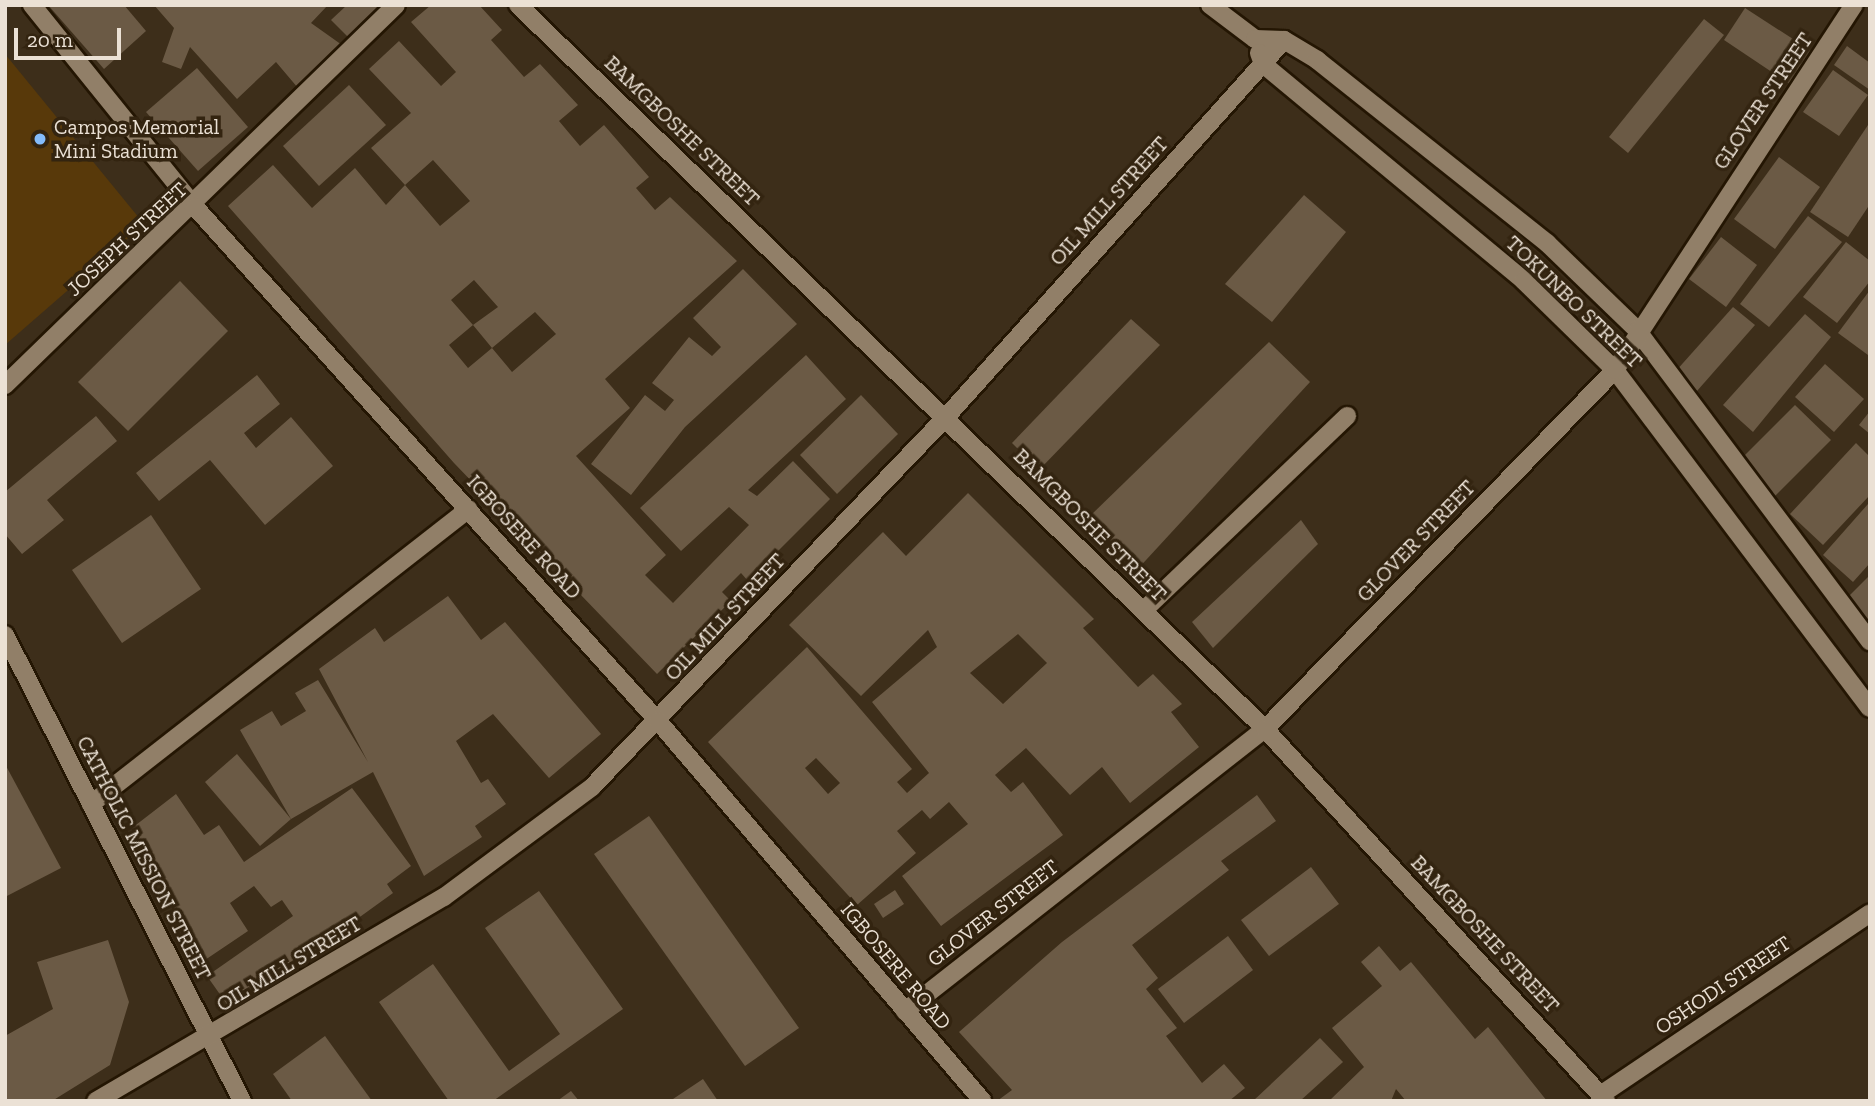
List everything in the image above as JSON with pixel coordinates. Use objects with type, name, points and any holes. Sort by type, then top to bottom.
[{"type":"street","name":"IGBOSERE ROAD","points":[[32,5],[195,207],[659,721],[982,1101]]},
{"type":"street","name":"JOSEPH STREET","points":[[5,384],[195,207],[396,5]]},
{"type":"street","name":"BAMGBOSHE STREET","points":[[518,5],[947,416],[1265,729],[1604,1098]]},
{"type":"street","points":[[1210,5],[1255,39],[1284,40]]},
{"type":"street","name":"GLOVER STREET","points":[[905,1011],[1265,729],[1615,370],[1637,330],[1854,5]]},
{"type":"street","points":[[1255,39],[1263,64]]},
{"type":"street","name":"OIL MILL STREET","points":[[96,1101],[210,1039],[444,897],[592,787],[659,721],[947,416],[1284,40]]},
{"type":"street","name":"TOKUNBO STREET","points":[[1284,40],[1547,243],[1637,330],[1870,641]]},
{"type":"street","name":"TOKUNBO STREET","points":[[1263,64],[1524,281],[1615,370],[1870,708]]},
{"type":"street","points":[[1144,610],[1347,416]]},
{"type":"street","points":[[91,804],[468,509]]},
{"type":"street","name":"CATHOLIC MISSION STREET","points":[[5,635],[242,1101]]},
{"type":"street","name":"OSHODI STREET","points":[[1604,1098],[1870,913]]},
{"type":"shaded area","name":"Campos Memorial Mini Stadium","points":[[5,54],[144,224],[5,345]]},
{"type":"building","points":[[48,5],[124,5],[146,31],[104,69]]},
{"type":"building","points":[[154,5],[328,5],[311,23],[342,45],[298,88],[276,62],[237,99],[190,47],[181,69],[162,62],[174,28]]},
{"type":"building","points":[[347,5],[382,5],[348,37],[331,20]]},
{"type":"building","points":[[431,5],[479,5],[502,30],[491,40],[524,77],[540,64],[578,105],[559,121],[580,146],[604,125],[649,177],[636,188],[655,210],[670,197],[737,261],[605,379],[630,408],[576,456],[666,555],[645,575],[673,603],[749,525],[729,507],[681,551],[640,508],[806,355],[846,399],[748,490],[757,496],[793,461],[830,499],[748,581],[741,573],[722,592],[731,601],[657,674],[454,463],[228,206],[273,165],[312,208],[355,168],[386,205],[405,185],[371,148],[411,113],[369,69],[399,41],[441,86],[456,72],[411,22]],"holes":[[[433,160],[470,201],[440,226],[405,185]],[[474,280],[498,307],[473,325],[451,300]],[[535,312],[556,334],[512,372],[492,348]],[[473,325],[492,348],[468,368],[449,345]]]},
{"type":"building","points":[[1745,8],[1813,52],[1791,85],[1724,40]]},
{"type":"building","points":[[1704,19],[1724,35],[1628,153],[1609,137]]},
{"type":"building","points":[[1847,46],[1870,63],[1870,90],[1834,65]]},
{"type":"building","points":[[197,68],[248,127],[198,171],[146,112]]},
{"type":"building","points":[[1833,70],[1868,95],[1839,136],[1803,112]]},
{"type":"building","points":[[349,85],[386,125],[319,186],[283,146]]},
{"type":"building","points":[[1870,122],[1870,204],[1848,237],[1810,212]]},
{"type":"building","points":[[1779,157],[1820,187],[1775,249],[1734,219]]},
{"type":"building","points":[[1304,195],[1346,232],[1272,322],[1225,284]]},
{"type":"building","points":[[1808,216],[1842,242],[1769,327],[1740,304]]},
{"type":"building","points":[[1721,237],[1757,265],[1726,307],[1689,279]]},
{"type":"building","points":[[1846,242],[1870,261],[1870,281],[1837,323],[1803,297]]},
{"type":"building","points":[[743,269],[797,324],[685,427],[631,495],[591,464],[645,395],[665,411],[674,400],[652,383],[689,337],[712,356],[721,347],[693,318]]},
{"type":"building","points":[[180,281],[228,331],[128,431],[78,382]]},
{"type":"building","points":[[1870,290],[1870,352],[1868,355],[1838,333]]},
{"type":"building","points":[[1733,307],[1755,325],[1697,391],[1675,372]]},
{"type":"building","points":[[1805,314],[1831,337],[1753,432],[1723,405]]},
{"type":"building","points":[[1131,319],[1160,345],[1039,470],[1012,443]]},
{"type":"building","points":[[1269,342],[1310,382],[1135,572],[1090,516]]},
{"type":"building","points":[[1825,364],[1864,399],[1834,432],[1795,397]]},
{"type":"building","points":[[257,375],[280,404],[244,433],[256,448],[291,417],[333,466],[265,525],[210,460],[159,501],[136,473]]},
{"type":"building","points":[[861,395],[898,434],[837,494],[800,455]]},
{"type":"building","points":[[1795,405],[1831,440],[1773,498],[1737,463]]},
{"type":"building","points":[[1870,411],[1870,434],[1859,425]]},
{"type":"building","points":[[96,416],[117,441],[47,500],[64,520],[22,554],[5,534],[5,492]]},
{"type":"building","points":[[1856,443],[1870,457],[1870,495],[1823,545],[1790,514]]},
{"type":"building","points":[[968,493],[1094,619],[1083,628],[1138,687],[1153,674],[1182,704],[1171,712],[1199,747],[1130,803],[1102,767],[1070,795],[1026,748],[995,775],[1011,792],[1023,782],[1063,835],[941,926],[902,876],[968,824],[949,802],[930,819],[922,810],[897,831],[916,853],[857,905],[708,742],[807,647],[912,769],[897,782],[907,793],[929,773],[872,702],[937,647],[928,630],[861,696],[789,625],[883,532],[906,556]],"holes":[[[1018,634],[1047,663],[1003,704],[970,673]],[[816,758],[840,783],[828,794],[805,768]]]},
{"type":"building","points":[[1868,504],[1870,563],[1853,582],[1823,555]]},
{"type":"building","points":[[151,515],[201,589],[122,643],[72,570]]},
{"type":"building","points":[[1301,520],[1318,544],[1213,648],[1192,622]]},
{"type":"building","points":[[1870,575],[1870,620],[1869,621],[1846,599]]},
{"type":"building","points":[[448,596],[481,640],[505,622],[601,734],[549,778],[493,714],[456,741],[481,783],[488,779],[506,804],[475,826],[482,837],[424,876],[373,772],[291,819],[240,730],[272,711],[281,726],[306,711],[295,693],[318,680],[368,762],[319,669],[375,628],[384,642]]},
{"type":"building","points":[[237,754],[291,819],[260,846],[205,782]]},
{"type":"building","points":[[5,764],[61,868],[5,897]]},
{"type":"building","points":[[352,788],[411,866],[387,884],[393,893],[231,1010],[207,976],[293,916],[282,900],[271,907],[254,886],[230,903],[248,931],[202,962],[132,828],[176,794],[204,835],[219,825],[244,862]]},
{"type":"building","points":[[1257,795],[1276,821],[1221,861],[1229,870],[1132,945],[1158,978],[1146,989],[1177,1028],[1166,1036],[1202,1083],[1224,1064],[1245,1088],[1229,1101],[997,1101],[1012,1090],[959,1032],[1062,942]]},
{"type":"building","points":[[649,816],[799,1028],[745,1066],[594,854]]},
{"type":"building","points":[[1311,867],[1339,904],[1269,956],[1241,920]]},
{"type":"building","points":[[895,890],[904,904],[883,918],[874,904]]},
{"type":"building","points":[[539,891],[623,1009],[493,1101],[449,1101],[379,1002],[433,964],[509,1071],[560,1034],[485,928]]},
{"type":"building","points":[[1228,936],[1253,970],[1184,1023],[1158,989]]},
{"type":"building","points":[[108,940],[129,1002],[110,1065],[52,1101],[5,1101],[5,1036],[53,1009],[37,962]]},
{"type":"building","points":[[1379,946],[1400,971],[1411,962],[1475,1039],[1488,1027],[1547,1101],[1406,1101],[1396,1089],[1391,1101],[1329,1101],[1364,1067],[1332,1028],[1382,986],[1361,962]]},
{"type":"building","points":[[325,1036],[372,1101],[292,1101],[273,1074]]},
{"type":"building","points":[[1320,1038],[1343,1062],[1300,1101],[1253,1101]]},
{"type":"building","points":[[703,1079],[718,1101],[670,1101]]},
{"type":"building","points":[[571,1091],[579,1101],[557,1101]]},
{"type":"place","name":"Campos Memorial Mini Stadium","points":[[40,139]]}]
